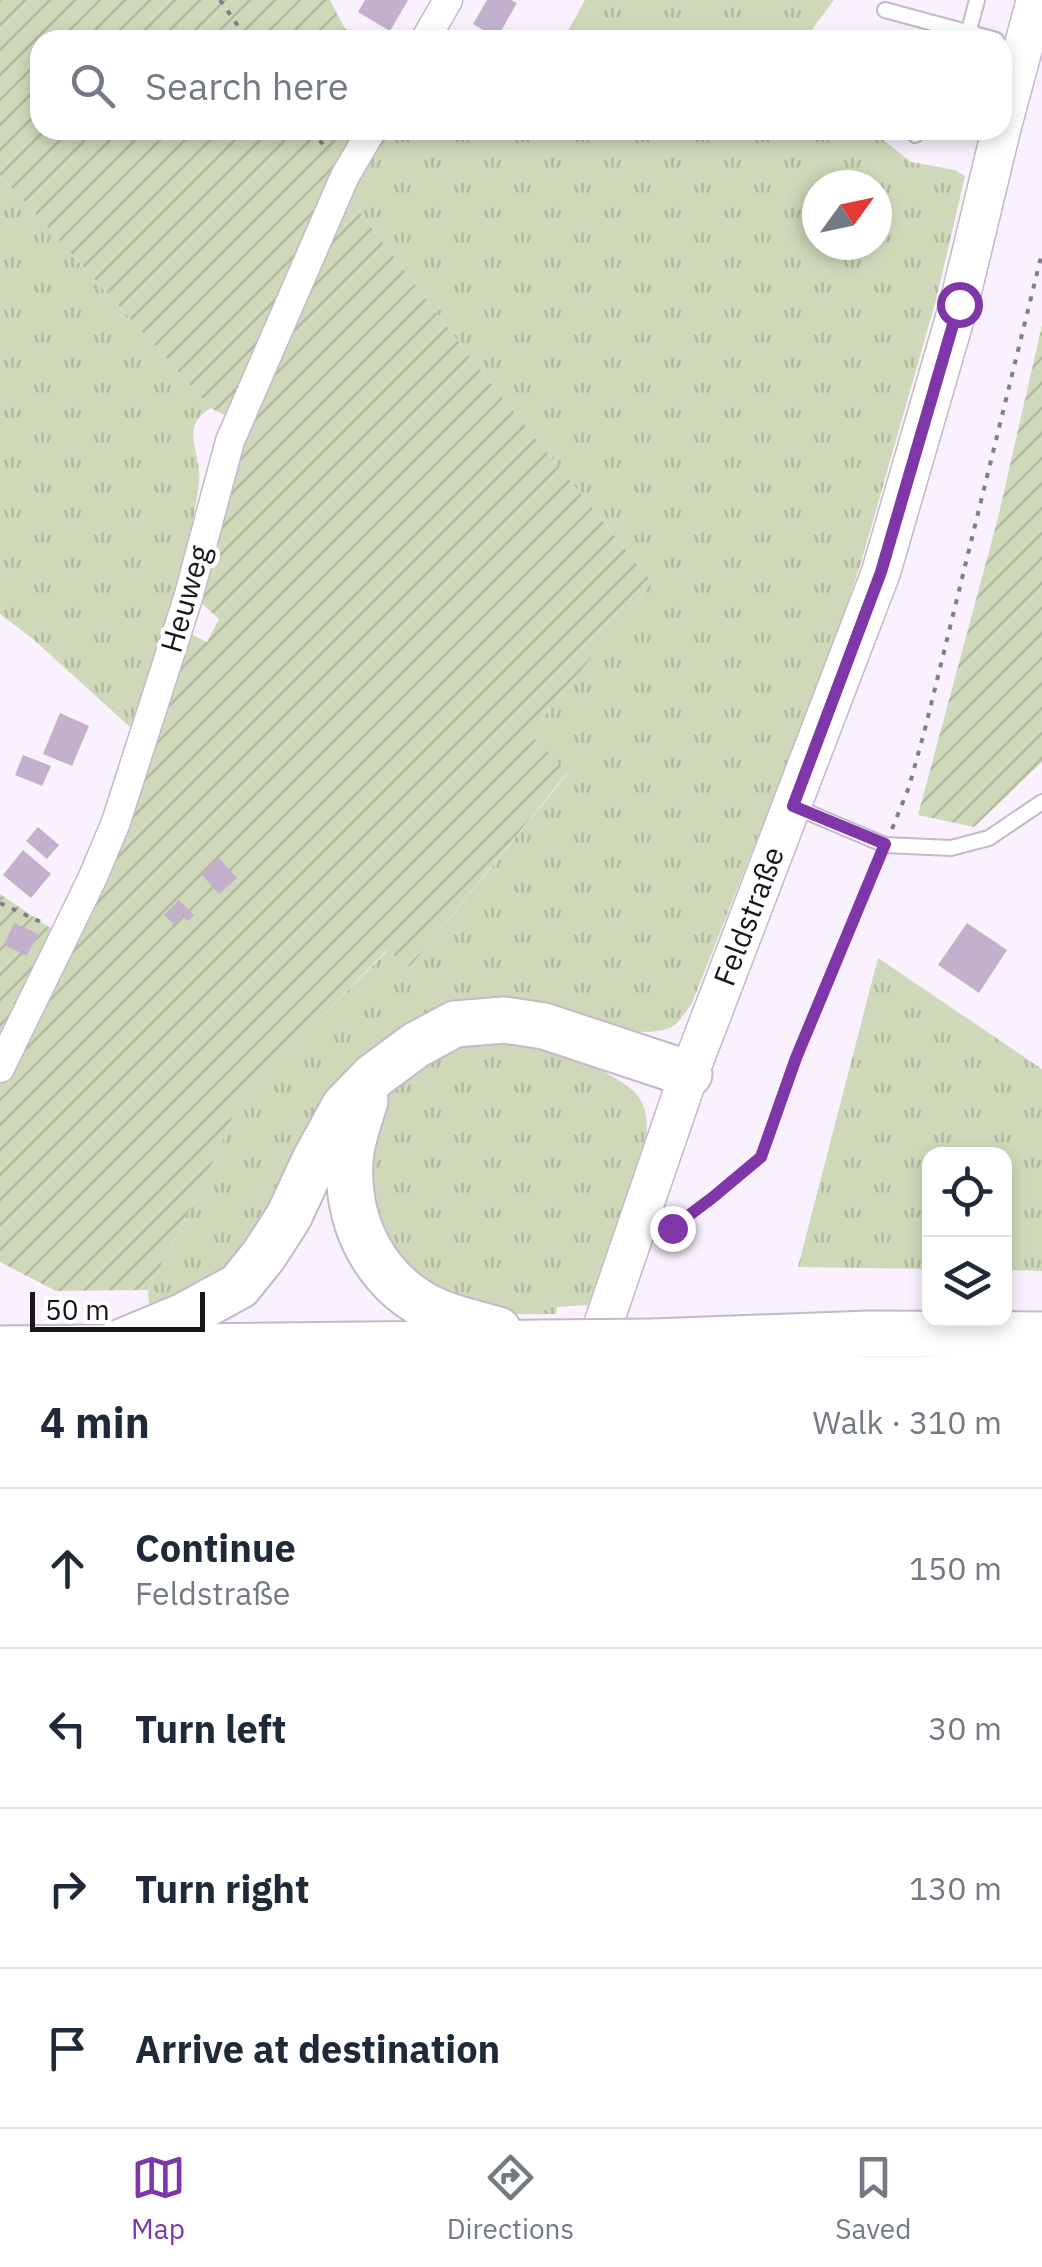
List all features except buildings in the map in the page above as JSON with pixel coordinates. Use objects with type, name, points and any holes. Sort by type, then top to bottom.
[{"type":"highway","points":[[108,1348],[184,1316],[239,1286],[290,1216],[344,1107],[374,1076],[416,1044],[455,1024],[504,1020],[544,1026],[689,1074]]},
{"type":"highway","points":[[374,1076],[357,1124],[350,1160],[352,1198],[362,1240],[392,1282],[437,1312],[543,1343]]},
{"type":"highway","points":[[0,1349],[653,1342],[869,1334],[1042,1335]]},
{"type":"main road","name":"Feldstraße","points":[[1012,36],[1036,0]]},
{"type":"main road","name":"Feldstraße","points":[[592,1357],[689,1074],[881,572],[959,304],[999,140]]},
{"type":"street","points":[[431,30],[448,0]]},
{"type":"street","name":"Heuweg","points":[[0,1068],[116,822],[188,598],[230,441],[345,176],[366,140]]},
{"type":"lane","points":[[969,30],[977,0]]},
{"type":"lane","points":[[885,10],[948,30]]},
{"type":"lane","points":[[793,806],[885,844],[952,848],[988,838],[1042,802]]},
{"type":"path","points":[[220,0],[241,30]]},
{"type":"path","points":[[663,1237],[761,1157],[796,1058],[908,787],[1042,253]]},
{"type":"path","points":[[0,903],[66,934]]},
{"type":"green space","points":[[0,0],[330,0],[347,30],[30,30],[30,140],[386,140],[347,195],[477,366],[652,582],[530,734],[568,772],[410,967],[387,950],[236,1108],[205,1180],[148,1290],[56,1291],[0,1262],[0,894],[74,944],[109,878],[135,812],[187,632],[207,642],[219,619],[195,597],[244,426],[211,408],[0,175]]},
{"type":"green space","points":[[585,0],[834,0],[812,30],[568,30]]},
{"type":"green space","points":[[386,140],[884,140],[911,162],[955,170],[965,176],[936,300],[861,563],[831,652],[686,1012],[672,1027],[641,1032],[451,1012],[238,1265],[184,1298],[149,1308],[148,1290],[205,1180],[236,1108],[388,950],[410,967],[568,773],[529,735],[652,582],[477,366],[347,195]]},
{"type":"green space","points":[[0,175],[211,408],[195,424],[199,483],[188,545],[130,727],[0,614]]},
{"type":"green space","points":[[1042,325],[1042,762],[974,827],[918,815],[998,518]]},
{"type":"green space","points":[[878,958],[1042,1069],[1042,1271],[1012,1270],[1012,1147],[922,1147],[922,1269],[798,1267]]},
{"type":"green space","points":[[455,1042],[511,1042],[548,1050],[619,1080],[642,1103],[647,1137],[588,1305],[557,1307],[556,1314],[488,1314],[390,1266],[359,1156],[383,1097]]},
{"type":"route","points":[[672,1228],[761,1157],[796,1058],[885,844],[793,806],[881,572],[959,304]]}]
